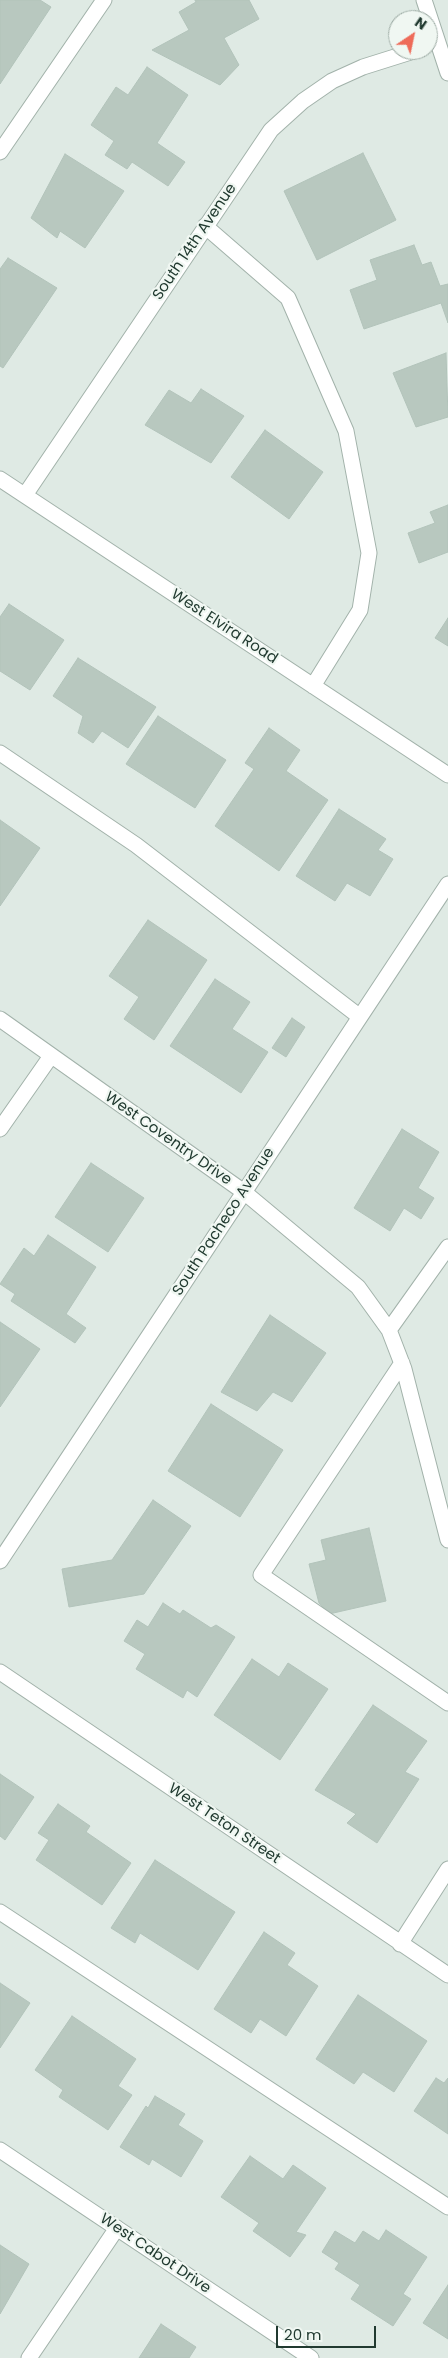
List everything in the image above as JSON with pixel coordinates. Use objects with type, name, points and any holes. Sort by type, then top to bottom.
[{"type":"street","points":[[0,152],[104,0]]},
{"type":"street","points":[[438,54],[448,73]]},
{"type":"street","name":"South 14th Avenue","points":[[25,495],[271,130],[303,101],[332,81],[363,67],[388,59]]},
{"type":"street","points":[[205,226],[288,298],[346,431],[369,553],[360,610],[313,686]]},
{"type":"street","name":"West Elvira Road","points":[[0,479],[448,775]]},
{"type":"street","points":[[0,753],[136,845],[360,1017]]},
{"type":"street","name":"South Pacheco Avenue","points":[[0,1561],[448,884]]},
{"type":"street","name":"West Coventry Drive","points":[[0,1019],[244,1192],[358,1287],[389,1330],[402,1364],[444,1504],[448,1540]]},
{"type":"street","points":[[0,1129],[52,1056]]},
{"type":"street","points":[[389,1330],[448,1247]]},
{"type":"street","points":[[402,1364],[261,1575],[448,1703]]},
{"type":"street","name":"West Teton Street","points":[[0,1672],[400,1944],[448,1974]]},
{"type":"street","points":[[400,1944],[448,1869]]},
{"type":"street","points":[[0,1912],[448,2207]]},
{"type":"street","name":"West Cabot Drive","points":[[0,2150],[303,2356]]},
{"type":"street","points":[[29,2358],[116,2228]]},
{"type":"building","points":[[0,0],[40,0],[51,7],[0,84]]},
{"type":"building","points":[[195,0],[249,0],[259,19],[224,38],[239,65],[220,85],[152,50],[189,30],[179,12],[196,2]]},
{"type":"building","points":[[147,67],[188,95],[157,143],[185,162],[168,186],[132,162],[127,169],[105,155],[114,141],[91,125],[116,87],[128,95]]},
{"type":"building","points":[[363,153],[396,220],[317,260],[284,191]]},
{"type":"building","points":[[65,154],[124,191],[85,248],[60,231],[57,238],[31,218]]},
{"type":"building","points":[[414,245],[422,265],[431,262],[440,286],[448,284],[448,323],[441,303],[364,329],[350,290],[377,280],[370,260]]},
{"type":"building","points":[[8,258],[57,288],[3,368],[0,366],[0,269]]},
{"type":"building","points":[[446,353],[448,417],[416,427],[393,373]]},
{"type":"building","points":[[201,389],[244,416],[211,463],[145,425],[169,390],[191,403]]},
{"type":"building","points":[[265,430],[323,472],[289,519],[231,477]]},
{"type":"building","points":[[448,505],[448,552],[419,563],[408,533],[435,523],[430,512]]},
{"type":"building","points":[[9,604],[64,640],[30,690],[0,671],[0,617]]},
{"type":"building","points":[[448,618],[448,646],[435,638]]},
{"type":"building","points":[[78,658],[156,707],[128,748],[102,731],[93,743],[78,733],[83,716],[53,696]]},
{"type":"building","points":[[158,716],[226,760],[195,808],[126,764]]},
{"type":"building","points":[[269,728],[300,750],[286,771],[328,800],[279,871],[215,826],[254,769],[245,763]]},
{"type":"building","points":[[339,809],[386,839],[378,850],[393,859],[370,896],[347,883],[335,901],[296,876]]},
{"type":"building","points":[[0,820],[40,848],[0,906]]},
{"type":"building","points":[[148,920],[207,960],[154,1040],[124,1019],[139,997],[109,976]]},
{"type":"building","points":[[215,979],[250,1002],[232,1029],[268,1052],[241,1093],[170,1046]]},
{"type":"building","points":[[292,1018],[305,1027],[286,1057],[272,1048]]},
{"type":"building","points":[[402,1129],[439,1152],[418,1188],[434,1198],[421,1219],[404,1208],[390,1231],[354,1208]]},
{"type":"building","points":[[91,1163],[144,1198],[108,1252],[55,1217]]},
{"type":"building","points":[[48,1235],[96,1267],[66,1314],[86,1328],[75,1343],[11,1301],[15,1294],[0,1284],[24,1248],[34,1256]]},
{"type":"building","points":[[270,1315],[326,1353],[292,1402],[273,1392],[257,1411],[221,1392]]},
{"type":"building","points":[[0,1322],[40,1349],[0,1407]]},
{"type":"building","points":[[211,1404],[283,1450],[240,1517],[168,1471]]},
{"type":"building","points":[[153,1500],[191,1526],[144,1594],[69,1607],[62,1569],[112,1560]]},
{"type":"building","points":[[369,1528],[386,1601],[329,1614],[319,1603],[309,1564],[326,1560],[321,1540]]},
{"type":"building","points":[[163,1603],[180,1614],[183,1610],[211,1628],[216,1625],[235,1637],[197,1697],[187,1690],[183,1698],[136,1669],[145,1654],[124,1641],[137,1620],[148,1627]]},
{"type":"building","points":[[252,1659],[279,1677],[288,1663],[328,1689],[280,1760],[214,1715]]},
{"type":"building","points":[[373,1705],[427,1741],[405,1772],[419,1779],[377,1843],[347,1823],[356,1814],[315,1790]]},
{"type":"building","points":[[0,1774],[34,1797],[5,1840],[0,1836]]},
{"type":"building","points":[[58,1804],[90,1826],[86,1832],[131,1863],[102,1905],[36,1860],[49,1840],[38,1833]]},
{"type":"building","points":[[155,1860],[235,1912],[198,1970],[140,1933],[135,1943],[111,1928]]},
{"type":"building","points":[[264,1932],[295,1953],[287,1965],[318,1986],[286,2036],[260,2019],[251,2033],[214,2009]]},
{"type":"building","points":[[0,1983],[30,2003],[0,2048]]},
{"type":"building","points":[[358,1995],[427,2041],[394,2092],[363,2072],[354,2084],[316,2059]]},
{"type":"building","points":[[72,2016],[136,2059],[118,2086],[132,2095],[108,2130],[59,2097],[63,2090],[35,2070]]},
{"type":"building","points":[[436,2078],[444,2083],[448,2078],[448,2134],[414,2111]]},
{"type":"building","points":[[155,2096],[185,2114],[178,2125],[203,2141],[181,2177],[152,2159],[149,2165],[120,2147],[146,2106],[148,2108]]},
{"type":"building","points":[[250,2156],[283,2179],[293,2165],[326,2188],[296,2232],[306,2235],[290,2257],[253,2231],[259,2223],[221,2197]]},
{"type":"building","points":[[386,2230],[427,2257],[403,2294],[411,2299],[393,2326],[351,2299],[360,2285],[335,2269],[339,2263],[322,2252],[335,2231],[355,2243],[363,2231],[379,2241]]},
{"type":"building","points":[[0,2245],[29,2264],[0,2314]]},
{"type":"building","points":[[448,2285],[448,2339],[423,2323]]},
{"type":"building","points":[[161,2324],[196,2347],[189,2358],[139,2358]]}]
